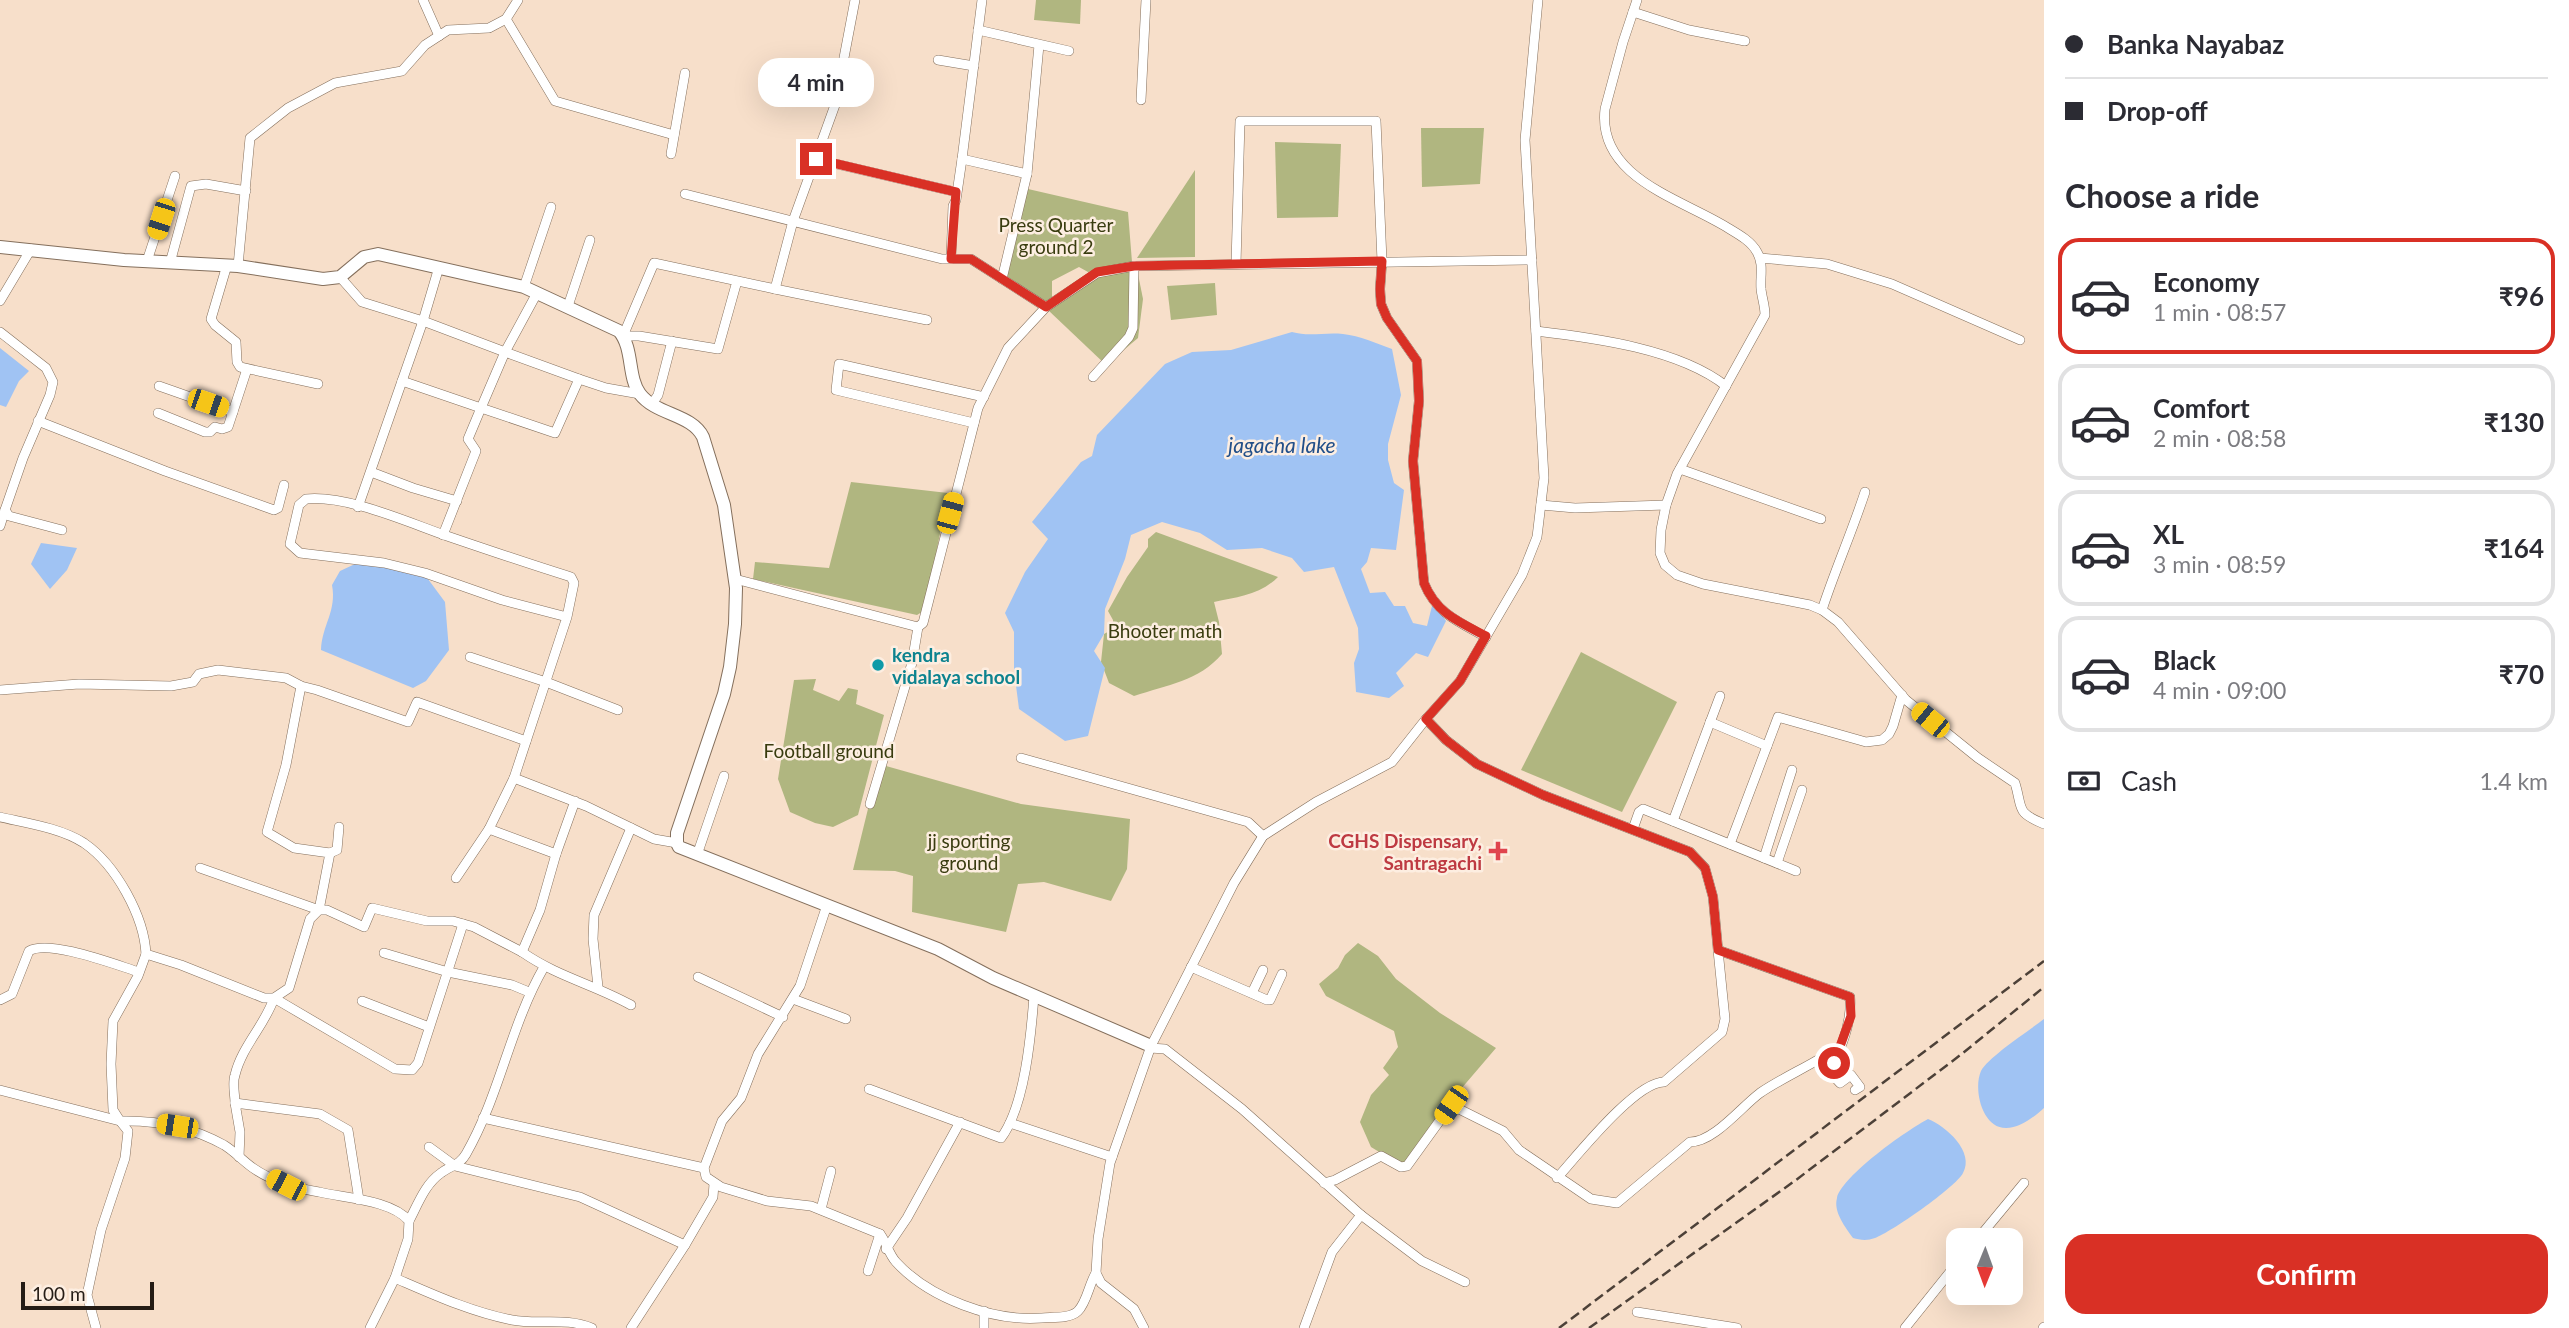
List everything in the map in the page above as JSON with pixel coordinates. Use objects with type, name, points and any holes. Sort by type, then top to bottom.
[{"type":"main road","points":[[0,247],[232,266],[323,279],[340,277],[364,257],[378,254],[524,287],[613,327],[624,336],[640,394],[652,404],[700,430],[724,505],[735,579],[735,624],[730,667],[724,694],[677,833],[677,843],[697,855],[938,949],[993,978],[1150,1047]]},
{"type":"street","points":[[422,0],[439,36]]},
{"type":"street","points":[[318,384],[240,367],[237,362],[236,342],[211,319],[232,266],[246,191],[250,138],[288,108],[335,83],[402,71],[425,45],[448,30],[489,28],[506,19],[519,0]]},
{"type":"street","points":[[775,289],[793,221],[835,105],[855,0]]},
{"type":"street","points":[[951,259],[956,192],[982,0]]},
{"type":"street","points":[[1141,100],[1146,0]]},
{"type":"street","points":[[827,905],[800,986],[758,1054],[741,1098],[722,1121],[704,1168],[706,1177],[714,1184],[767,1201],[821,1209],[880,1234],[886,1249],[896,1262],[935,1293],[959,1305],[1034,1319],[1070,1316],[1078,1311],[1096,1273],[1098,1239],[1112,1157],[1150,1047],[1234,883],[1263,836],[1316,802],[1392,762],[1460,681],[1522,575],[1537,537],[1544,478],[1525,140],[1538,0]]},
{"type":"street","points":[[1637,0],[1604,113],[1607,135],[1617,158],[1643,182],[1709,216],[1753,246],[1760,258],[1765,316],[1680,469],[1666,505],[1661,530],[1660,553],[1665,565],[1671,572],[1703,584],[1810,605],[1822,610],[1838,622],[1902,695],[1978,758],[2015,783],[2020,811],[2026,817],[2044,824]]},
{"type":"street","points":[[1633,12],[1689,30],[1745,41]]},
{"type":"street","points":[[506,19],[555,101],[674,135]]},
{"type":"street","points":[[978,30],[1069,51]]},
{"type":"street","points":[[1002,279],[1027,174],[1039,46]]},
{"type":"street","points":[[938,60],[974,66]]},
{"type":"street","points":[[671,154],[685,73]]},
{"type":"street","points":[[1236,264],[1240,121],[1376,121],[1382,261],[1381,304],[1387,318],[1417,361],[1419,401],[1413,461],[1424,583],[1431,599],[1454,620],[1486,636]]},
{"type":"street","points":[[816,159],[956,192]]},
{"type":"street","points":[[962,159],[1027,174]]},
{"type":"street","points":[[147,261],[175,176]]},
{"type":"street","points":[[170,262],[191,186],[206,184],[246,191]]},
{"type":"street","points":[[685,194],[942,259],[971,259],[1046,307]]},
{"type":"street","points":[[524,287],[551,207]]},
{"type":"street","points":[[568,306],[590,240]]},
{"type":"street","points":[[0,301],[31,249]]},
{"type":"street","points":[[1760,258],[1827,264],[1892,284],[2020,340]]},
{"type":"street","points":[[870,804],[912,663],[918,627],[923,623],[974,422],[1008,348],[1046,307],[1097,272],[1134,266],[1532,260]]},
{"type":"street","points":[[737,281],[718,349],[624,336],[654,263],[927,320]]},
{"type":"street","points":[[1093,377],[1129,337],[1133,327],[1134,266]]},
{"type":"street","points":[[358,507],[423,321],[439,267]]},
{"type":"street","points":[[340,277],[362,302],[423,321],[606,388],[640,394]]},
{"type":"street","points":[[443,535],[476,451],[468,439],[505,352],[537,293]]},
{"type":"street","points":[[1536,331],[1584,337],[1689,363],[1726,386]]},
{"type":"street","points":[[0,332],[46,368],[53,382],[10,491],[0,526]]},
{"type":"street","points":[[652,404],[658,395],[672,341]]},
{"type":"street","points":[[974,422],[836,390],[839,364],[984,397]]},
{"type":"street","points":[[158,413],[211,432],[215,427],[228,427],[247,369]]},
{"type":"street","points":[[402,381],[555,433],[579,379]]},
{"type":"street","points":[[159,386],[233,412]]},
{"type":"street","points":[[38,421],[274,510],[278,508],[284,485]]},
{"type":"street","points":[[1680,469],[1821,520]]},
{"type":"street","points":[[370,472],[457,501]]},
{"type":"street","points":[[1822,610],[1833,573],[1852,532],[1866,492]]},
{"type":"street","points":[[456,878],[489,829],[514,778],[567,617],[574,583],[570,577],[358,507],[321,498],[306,499],[299,505],[290,544],[300,553],[425,572],[502,600],[567,617]]},
{"type":"street","points":[[1541,505],[1575,508],[1666,505]]},
{"type":"street","points":[[5,510],[9,516],[62,530]]},
{"type":"street","points":[[735,579],[918,627]]},
{"type":"street","points":[[470,657],[618,710]]},
{"type":"street","points":[[0,690],[79,684],[171,685],[193,681],[199,674],[218,670],[286,678],[301,686],[408,722],[417,702],[526,741]]},
{"type":"street","points":[[301,686],[286,765],[267,832],[294,848],[330,853],[337,850],[339,827]]},
{"type":"street","points":[[1730,844],[1778,717],[1866,742],[1882,740],[1893,726],[1902,695]]},
{"type":"street","points":[[1674,821],[1720,696]]},
{"type":"street","points":[[1426,719],[1446,740],[1477,764],[1543,795],[1690,852],[1705,868],[1713,897],[1725,1019],[1722,1032],[1664,1082],[1647,1087],[1626,1103],[1557,1178]]},
{"type":"street","points":[[1710,722],[1767,746]]},
{"type":"street","points":[[1021,758],[1248,822],[1263,836]]},
{"type":"street","points":[[1764,858],[1792,770]]},
{"type":"street","points":[[697,855],[724,776]]},
{"type":"street","points":[[514,778],[575,801],[654,839],[677,843]]},
{"type":"street","points":[[1777,863],[1802,790]]},
{"type":"street","points":[[522,952],[540,910],[555,854],[575,801]]},
{"type":"street","points":[[1633,829],[1639,812],[1643,809],[1796,871]]},
{"type":"street","points":[[0,817],[59,832],[83,842],[103,860],[131,901],[145,939],[146,954],[139,972],[113,1021],[113,1110],[128,1131],[125,1158],[101,1230],[87,1294],[96,1328]]},
{"type":"street","points":[[598,987],[593,939],[594,915],[631,828]]},
{"type":"street","points":[[489,829],[555,854]]},
{"type":"street","points":[[239,1157],[240,1132],[234,1076],[250,1040],[274,998],[289,988],[310,919],[319,910],[330,853]]},
{"type":"street","points":[[200,868],[319,910],[327,910],[364,927],[372,908],[427,921],[453,921],[463,924],[497,938],[544,967],[580,984],[598,987],[631,1005]]},
{"type":"street","points":[[146,954],[264,998],[274,998],[395,1069],[412,1070],[418,1063],[463,924]]},
{"type":"street","points":[[0,1000],[12,994],[29,951],[40,946],[72,951],[139,972]]},
{"type":"street","points":[[1718,950],[1850,997],[1851,1016],[1829,1071],[1840,1083],[1851,1075],[1860,1087],[1855,1090]]},
{"type":"street","points":[[384,953],[448,972],[512,985],[529,992]]},
{"type":"street","points":[[370,1328],[395,1278],[408,1239],[409,1221],[429,1184],[442,1171],[455,1166],[465,1157],[483,1118],[529,992],[544,967]]},
{"type":"street","points":[[1191,967],[1270,1000],[1282,974]]},
{"type":"street","points":[[1251,993],[1263,970]]},
{"type":"street","points":[[698,977],[783,1017]]},
{"type":"street","points":[[869,1089],[1001,1138],[1017,1107],[1032,1031],[1034,996]]},
{"type":"street","points":[[793,999],[846,1019]]},
{"type":"street","points":[[362,1001],[429,1027]]},
{"type":"street","points":[[1150,1047],[1165,1049],[1242,1109],[1361,1215],[1422,1261],[1465,1282]]},
{"type":"street","points":[[1324,1182],[1335,1180],[1381,1156],[1401,1167],[1407,1166],[1451,1105],[1503,1131],[1519,1150],[1591,1199],[1617,1203],[1690,1142],[1700,1142],[1743,1110],[1759,1094],[1821,1058],[1834,1063]]},
{"type":"street","points":[[0,1090],[120,1121],[143,1120],[177,1126],[223,1145],[255,1169],[286,1185],[401,1212],[409,1221]]},
{"type":"street","points":[[235,1103],[320,1114],[348,1129],[359,1200]]},
{"type":"street","points":[[483,1118],[704,1168]]},
{"type":"street","points":[[886,1249],[907,1218],[960,1122]]},
{"type":"street","points":[[1010,1123],[1112,1157]]},
{"type":"street","points":[[429,1147],[455,1166],[580,1197],[685,1245]]},
{"type":"street","points":[[821,1209],[831,1171]]},
{"type":"street","points":[[1987,1228],[2024,1183]]},
{"type":"street","points":[[631,1328],[685,1245],[713,1196],[714,1184]]},
{"type":"street","points":[[1304,1328],[1332,1252],[1361,1215]]},
{"type":"street","points":[[869,1271],[880,1234]]},
{"type":"street","points":[[1096,1273],[1101,1283],[1133,1309],[1144,1328]]},
{"type":"street","points":[[1905,1328],[1946,1277]]},
{"type":"street","points":[[395,1278],[464,1306],[514,1320],[572,1323],[592,1328]]},
{"type":"street","points":[[984,1328],[985,1311]]},
{"type":"street","points":[[1637,1312],[1737,1328]]},
{"type":"green space","points":[[1036,0],[1081,0],[1080,24],[1034,20]]},
{"type":"green space","points":[[1421,128],[1484,128],[1480,184],[1422,187]]},
{"type":"green space","points":[[1275,142],[1341,144],[1338,217],[1277,218]]},
{"type":"green space","points":[[1195,170],[1195,257],[1137,258]]},
{"type":"green space","name":"Press Quarter ground 2","points":[[1028,189],[1128,212],[1132,262],[1088,272],[1079,267],[1052,281],[1052,297],[1046,302],[1006,276]]},
{"type":"green space","points":[[1137,269],[1143,299],[1138,338],[1106,365],[1048,310],[1099,275]]},
{"type":"green space","points":[[1215,283],[1217,315],[1171,320],[1167,286]]},
{"type":"green space","points":[[851,482],[948,493],[925,610],[917,615],[753,579],[755,562],[829,568]]},
{"type":"green space","name":"Bhooter math","points":[[1156,532],[1278,577],[1256,592],[1214,602],[1222,654],[1213,663],[1182,681],[1134,696],[1109,683],[1101,662],[1104,634],[1113,629],[1113,620],[1108,611],[1148,547],[1148,539]]},
{"type":"green space","points":[[1581,652],[1677,702],[1622,812],[1521,770]]},
{"type":"green space","name":"Football ground","points":[[816,679],[813,690],[839,701],[848,688],[858,690],[856,704],[884,715],[858,815],[833,827],[815,823],[790,812],[778,779],[794,680]]},
{"type":"green space","name":"jj sporting ground","points":[[879,764],[1021,804],[1130,819],[1127,869],[1111,901],[1044,882],[1018,884],[1006,932],[912,912],[913,876],[895,871],[853,870]]},
{"type":"green space","points":[[1358,943],[1378,956],[1396,979],[1440,1013],[1496,1048],[1437,1117],[1404,1167],[1371,1147],[1360,1122],[1371,1095],[1389,1075],[1383,1068],[1398,1047],[1394,1031],[1326,996],[1319,984],[1338,968],[1345,955]]},
{"type":"water","name":"jagacha lake","points":[[1292,332],[1349,335],[1392,349],[1401,395],[1388,444],[1388,460],[1394,483],[1404,490],[1396,550],[1371,548],[1367,562],[1361,569],[1370,593],[1385,592],[1394,606],[1405,606],[1413,623],[1427,626],[1433,602],[1446,621],[1428,657],[1416,653],[1396,673],[1404,686],[1389,698],[1356,692],[1354,663],[1359,649],[1358,628],[1334,567],[1304,572],[1292,558],[1262,548],[1227,550],[1200,533],[1162,522],[1131,535],[1125,559],[1105,609],[1104,634],[1094,651],[1105,668],[1088,736],[1065,741],[1019,709],[1014,670],[1014,632],[1005,613],[1025,572],[1048,539],[1032,522],[1081,462],[1092,456],[1097,435],[1165,364],[1192,352],[1231,350]]},
{"type":"water","points":[[0,348],[29,371],[19,381],[6,407],[0,405]]},
{"type":"water","points":[[41,543],[77,548],[67,570],[50,589],[31,564]]},
{"type":"water","points":[[355,564],[386,566],[425,575],[445,602],[449,650],[426,681],[413,688],[321,650],[333,603],[332,585],[340,571]]},
{"type":"water","points":[[2044,1019],[2044,1108],[2022,1124],[2006,1128],[1998,1126],[1985,1115],[1979,1097],[1981,1071],[2000,1051]]},
{"type":"water","points":[[1928,1119],[1943,1127],[1957,1141],[1965,1157],[1963,1173],[1936,1198],[1894,1228],[1872,1239],[1853,1238],[1837,1209],[1837,1198],[1841,1189],[1862,1166]]},
{"type":"railway","points":[[1559,1328],[2044,961]]},
{"type":"railway","points":[[1589,1328],[1796,1180],[1963,1053],[2044,987]]},
{"type":"place","name":"kendra vidalaya school","points":[[878,665]]},
{"type":"place","name":"CGHS Dispensary, Santragachi","points":[[1498,851]]},
{"type":"route","points":[[816,159],[956,192],[951,259],[971,259],[1046,307],[1097,272],[1134,266],[1382,261],[1381,304],[1387,318],[1417,361],[1419,401],[1413,461],[1418,492],[1424,583],[1431,599],[1454,620],[1486,636],[1460,681],[1426,719],[1446,740],[1477,764],[1543,795],[1690,852],[1705,868],[1713,897],[1718,950],[1850,997],[1851,1016],[1834,1063]]}]
